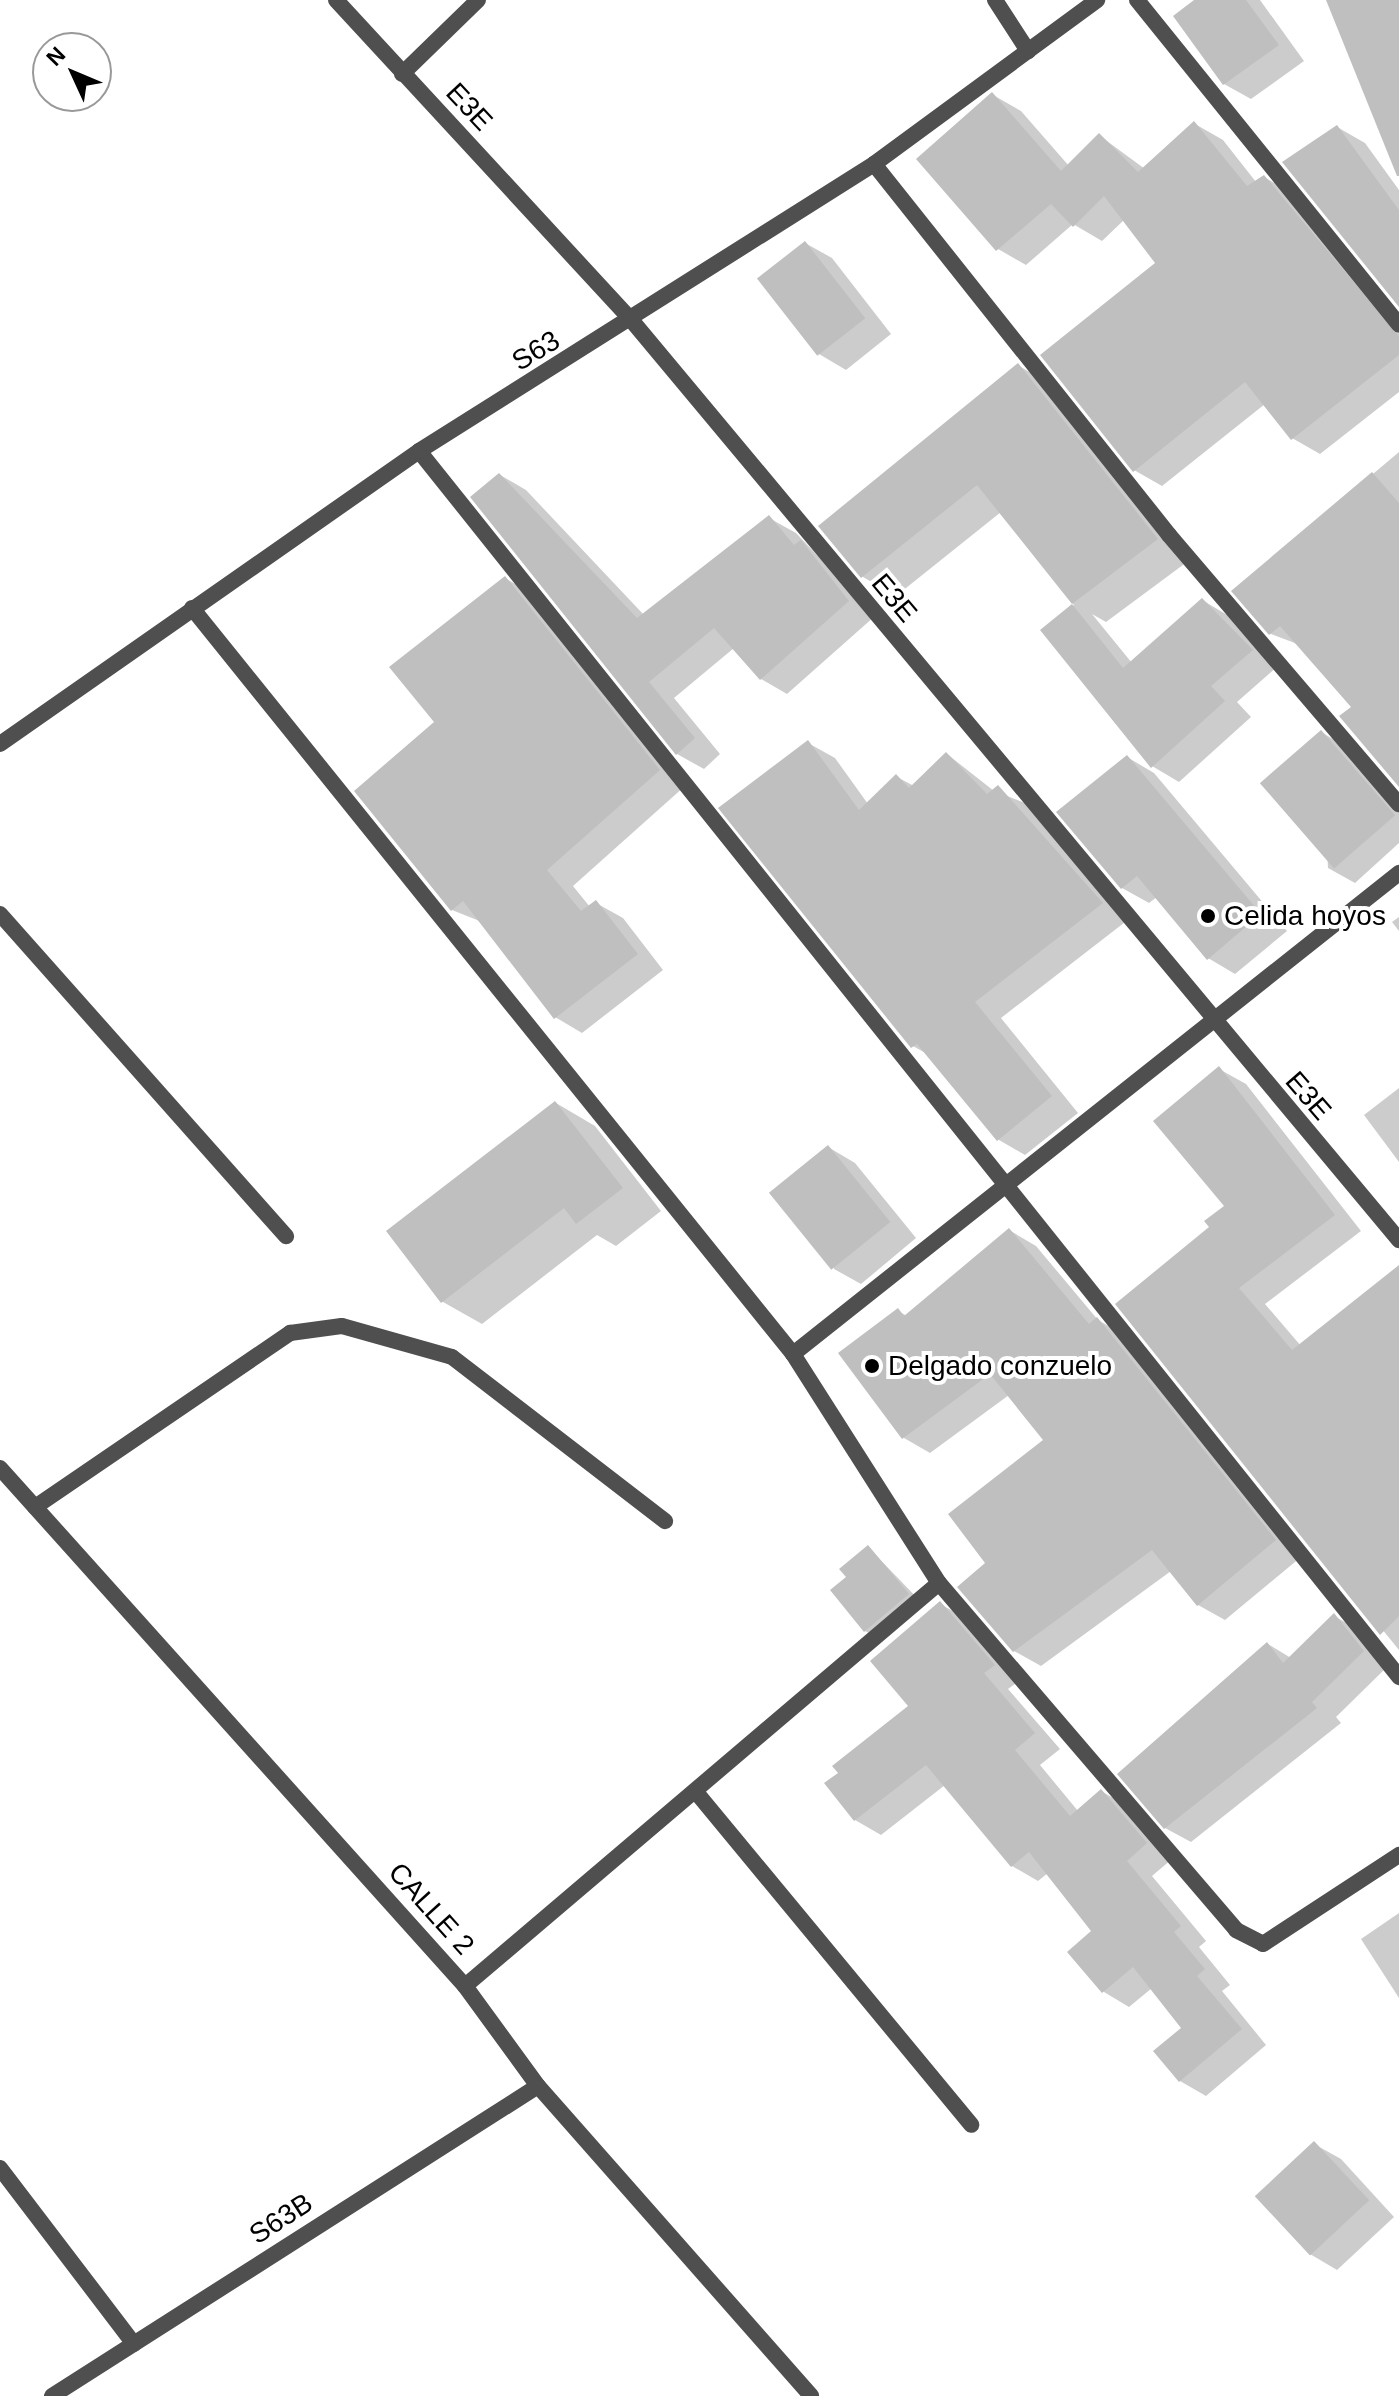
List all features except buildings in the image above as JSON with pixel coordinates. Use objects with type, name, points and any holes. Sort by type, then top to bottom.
[{"type":"street","name":"E3E","points":[[336,0],[633,322],[1213,1025],[1399,1240]]},
{"type":"street","points":[[402,74],[478,0]]},
{"type":"street","points":[[995,0],[1028,51]]},
{"type":"street","name":"S63","points":[[0,744],[419,451],[633,322],[874,164],[1097,0]]},
{"type":"street","points":[[1137,0],[1399,325]]},
{"type":"street","points":[[874,164],[1169,535],[1399,804]]},
{"type":"street","points":[[419,451],[1399,1677]]},
{"type":"street","points":[[192,608],[793,1354],[939,1583],[1249,1941],[1263,1944],[1399,1855]]},
{"type":"street","points":[[793,1354],[1213,1025],[1399,873]]},
{"type":"street","points":[[0,914],[286,1236]]},
{"type":"street","points":[[35,1507],[290,1333],[342,1326],[452,1357],[665,1521]]},
{"type":"street","name":"CALLE 2","points":[[0,1468],[465,1986],[538,2086],[811,2396]]},
{"type":"street","points":[[465,1986],[939,1583]]},
{"type":"street","points":[[696,1792],[971,2125]]},
{"type":"street","name":"S63B","points":[[52,2396],[538,2086]]},
{"type":"street","points":[[0,2168],[134,2344]]},
{"type":"place","name":"Celida hoyos","points":[[1208,916]]},
{"type":"place","name":"Delgado conzuelo","points":[[872,1366]]}]
